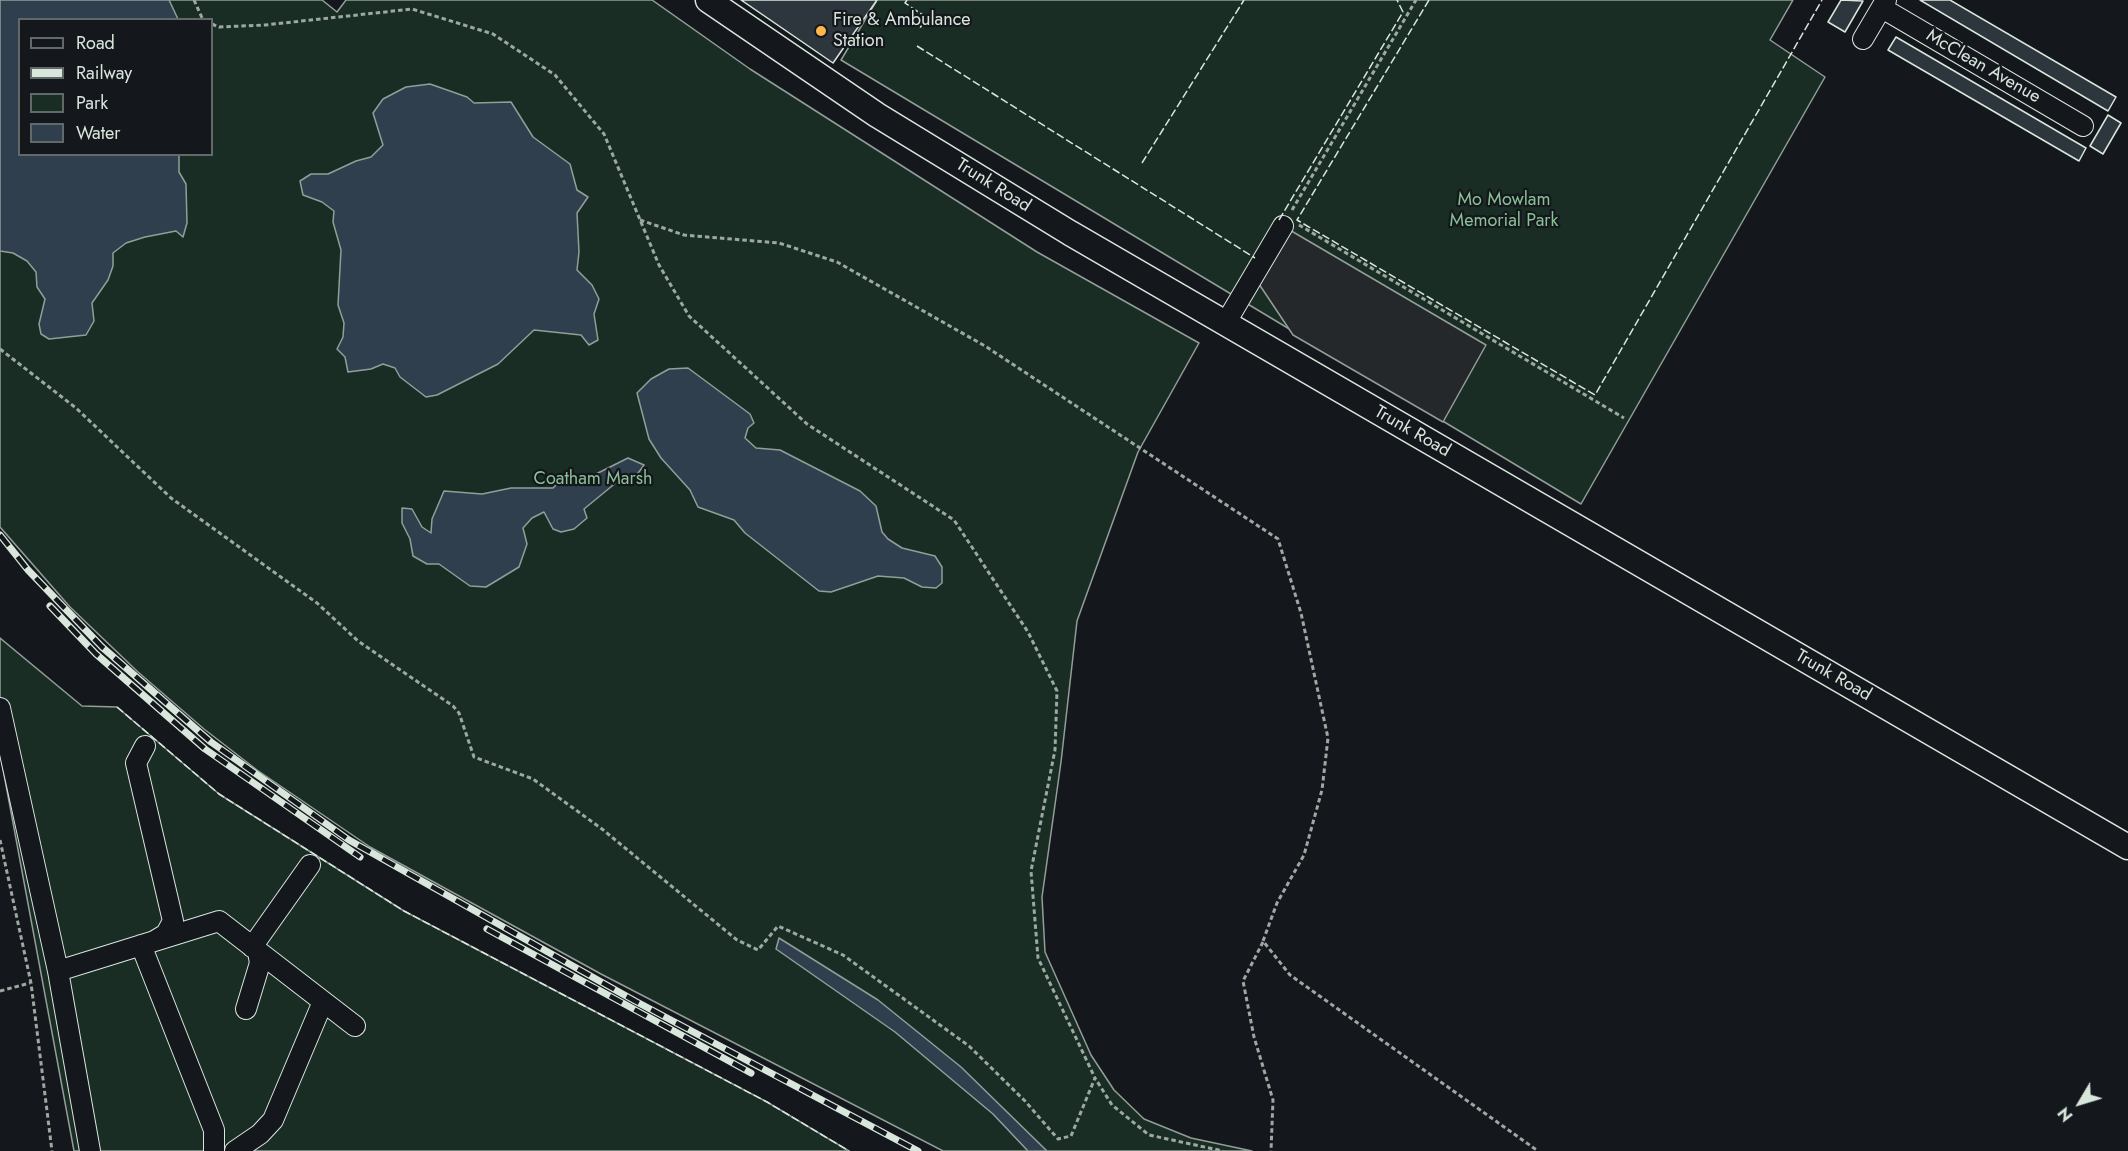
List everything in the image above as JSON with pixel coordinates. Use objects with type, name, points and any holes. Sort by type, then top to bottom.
[{"type":"main road","name":"Trunk Road","points":[[708,0],[877,115],[1070,233],[2128,847]]},
{"type":"street","points":[[1863,39],[1884,4]]},
{"type":"street","name":"McClean Avenue","points":[[1884,4],[2084,126]]},
{"type":"street","points":[[1225,324],[1285,222]]},
{"type":"street","points":[[0,708],[58,971],[90,1151]]},
{"type":"street","points":[[145,746],[136,763],[173,921],[166,934],[149,943]]},
{"type":"street","points":[[255,950],[310,865]]},
{"type":"street","points":[[58,971],[219,921],[322,1004],[355,1026]]},
{"type":"street","points":[[149,943],[214,1130],[214,1151]]},
{"type":"street","points":[[246,1009],[260,963],[255,950]]},
{"type":"street","points":[[235,1151],[260,1134],[273,1120],[322,1004]]},
{"type":"path","points":[[194,0],[202,18]]},
{"type":"path","points":[[1410,0],[1415,1],[1285,222],[1624,418]]},
{"type":"path","points":[[213,24],[219,27],[265,25],[412,9],[493,34],[555,75],[604,134],[659,265],[689,316],[807,424],[954,520],[1028,632],[1057,691],[1055,750],[1031,871],[1038,958],[1095,1078],[1112,1105],[1149,1135],[1223,1151]]},
{"type":"path","points":[[640,220],[684,235],[779,243],[837,262],[985,346],[1278,539],[1301,613],[1328,738],[1322,790],[1304,855],[1277,903],[1263,941],[1243,981],[1254,1037],[1272,1100],[1271,1151]]},
{"type":"path","points":[[0,349],[75,408],[171,498],[317,603],[358,641],[453,706],[459,713],[468,747],[474,757],[533,779],[602,829],[737,940],[758,950],[778,926],[843,955],[969,1046],[1025,1101],[1058,1139],[1071,1136],[1095,1078]]},
{"type":"path","points":[[0,840],[31,983],[52,1151]]},
{"type":"path","points":[[1263,941],[1290,975],[1538,1151]]},
{"type":"path","points":[[0,991],[31,983]]},
{"type":"green space","name":"Coatham Marsh","points":[[0,0],[322,0],[337,12],[346,0],[652,0],[750,69],[1037,252],[1199,343],[1138,452],[1077,621],[1061,762],[1042,897],[1045,952],[1091,1055],[1114,1090],[1144,1119],[1191,1138],[1252,1151],[943,1151],[601,974],[370,847],[257,770],[204,729],[138,672],[70,607],[0,527]]},
{"type":"green space","name":"Mo Mowlam Memorial Park","points":[[877,0],[1793,0],[1770,40],[1825,77],[1581,504],[841,60]]},
{"type":"green space","points":[[0,638],[82,706],[117,707],[219,794],[404,911],[767,1102],[849,1151],[74,1151],[0,753]]},
{"type":"shaded area","points":[[1288,229],[1486,345],[1443,422],[1293,335],[1259,284]]},
{"type":"water","points":[[0,0],[169,0],[178,18],[18,18],[18,156],[179,156],[179,172],[186,184],[187,223],[183,237],[176,231],[126,243],[113,253],[113,266],[108,280],[92,303],[94,321],[86,335],[49,339],[41,334],[39,324],[45,299],[37,287],[36,272],[27,261],[13,253],[0,251]]},
{"type":"water","points":[[430,84],[467,97],[474,103],[511,102],[533,137],[570,164],[577,190],[588,197],[577,213],[579,252],[577,270],[592,285],[599,299],[594,314],[598,340],[589,345],[581,335],[534,330],[498,364],[437,395],[426,397],[400,377],[395,368],[383,364],[371,369],[348,372],[345,357],[337,349],[343,337],[344,323],[338,305],[341,250],[333,222],[334,211],[322,202],[303,195],[300,181],[311,174],[328,174],[371,157],[383,145],[373,113],[383,99],[406,87]]},
{"type":"water","points":[[688,368],[750,414],[754,423],[748,428],[745,438],[756,448],[780,450],[860,491],[876,506],[882,532],[888,539],[902,548],[935,556],[942,567],[942,583],[936,588],[922,587],[904,578],[878,576],[831,592],[819,591],[745,533],[734,520],[698,507],[690,490],[661,458],[649,439],[637,393],[651,379],[669,369]]},
{"type":"water","points":[[628,458],[644,465],[636,476],[623,477],[584,509],[587,518],[574,529],[561,532],[553,529],[544,512],[532,518],[523,528],[527,544],[519,567],[486,587],[470,586],[439,564],[427,564],[413,556],[410,539],[402,523],[402,508],[412,509],[422,527],[431,533],[432,519],[444,491],[482,494],[511,488],[553,488],[561,480],[590,477]]},
{"type":"water","points":[[779,938],[878,1000],[961,1067],[1047,1151],[1028,1151],[993,1114],[895,1032],[776,949]]},
{"type":"building","name":"Fire & Ambulance Station","points":[[741,0],[877,0],[833,63]]},
{"type":"building","points":[[1841,0],[1863,1],[1845,32],[1828,22]]},
{"type":"building","points":[[1920,0],[1950,0],[2116,97],[2108,111]]},
{"type":"building","points":[[1896,37],[2086,148],[2079,161],[1888,50]]},
{"type":"building","points":[[2108,115],[2121,123],[2103,154],[2090,146]]},
{"type":"railway","points":[[0,535],[28,570],[102,647],[211,742],[349,840],[635,1001],[918,1151]]},
{"type":"railway","points":[[50,606],[96,654],[205,749],[360,857]]},
{"type":"railway","points":[[487,929],[751,1073]]},
{"type":"fence","points":[[907,0],[905,3],[926,17],[919,30]]},
{"type":"fence","points":[[1142,163],[1244,0]]},
{"type":"fence","points":[[1279,220],[1403,12],[1397,0]]},
{"type":"fence","points":[[1429,0],[1297,220],[1595,395],[1822,0]]},
{"type":"fence","points":[[917,46],[1255,258]]},
{"type":"fence","points":[[117,707],[219,794],[404,911],[767,1102],[849,1151]]},
{"type":"place","name":"Fire & Ambulance Station","points":[[821,31]]}]
